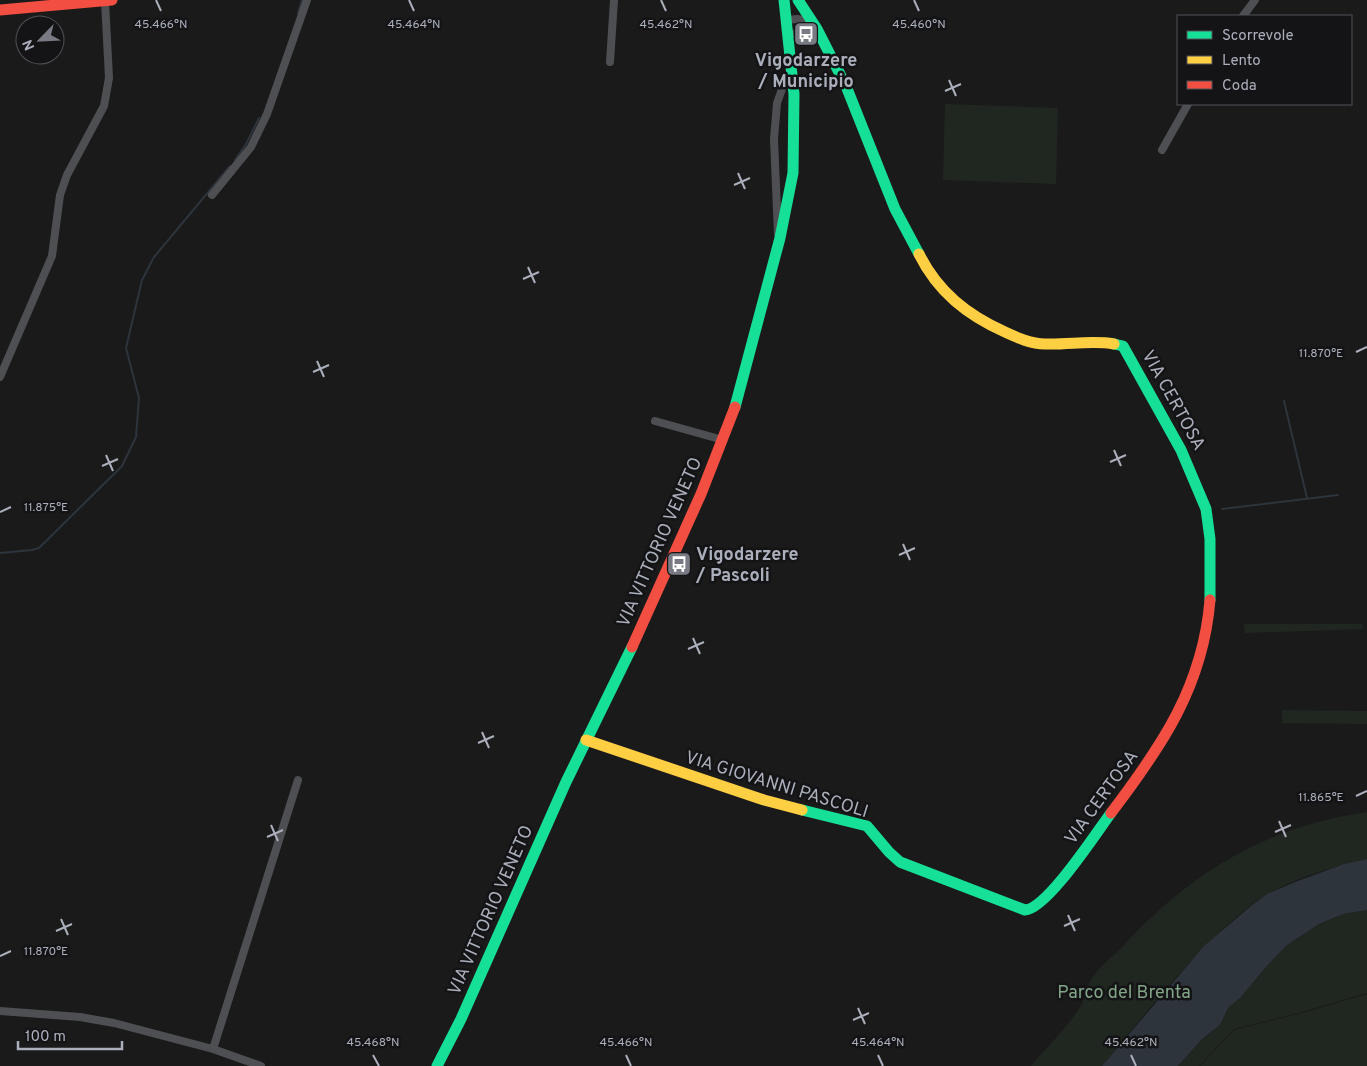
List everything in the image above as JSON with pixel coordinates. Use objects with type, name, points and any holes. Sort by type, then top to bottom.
[{"type":"street","points":[[212,195],[251,148],[274,95],[307,0]]},
{"type":"street","points":[[610,62],[614,0]]},
{"type":"street","name":"VIA CERTOSA","points":[[798,0],[817,29],[846,86],[895,209],[930,276],[967,312],[1022,340],[1043,344],[1104,343],[1123,346],[1141,381],[1179,442],[1207,514],[1212,561],[1206,636],[1198,671],[1186,701],[1142,773],[1056,886],[1039,906],[1029,910]]},
{"type":"street","points":[[1244,15],[1255,0]]},
{"type":"street","points":[[0,10],[109,1],[109,78],[104,106],[67,175],[60,195],[52,256],[0,378]]},
{"type":"street","points":[[785,10],[797,8],[808,17]]},
{"type":"street","points":[[785,10],[797,19],[808,17]]},
{"type":"street","name":"VIA VITTORIO VENETO","points":[[436,1066],[462,1019],[545,827],[663,577],[724,440],[747,370],[790,193],[795,152],[793,77],[785,10]]},
{"type":"street","points":[[788,36],[804,30],[808,17]]},
{"type":"street","points":[[780,238],[777,224],[774,139],[777,103],[785,81],[793,77]]},
{"type":"street","points":[[1162,150],[1187,105]]},
{"type":"street","points":[[654,421],[724,440]]},
{"type":"street","name":"VIA GIOVANNI PASCOLI","points":[[586,740],[593,744],[764,800],[867,826],[878,835],[886,850],[897,861],[970,888],[1018,909],[1029,910]]},
{"type":"street","points":[[213,1049],[298,780]]},
{"type":"street","points":[[0,1011],[80,1017],[135,1028],[213,1049],[261,1066]]},
{"type":"green space","points":[[945,104],[1058,108],[1056,184],[943,180]]},
{"type":"green space","points":[[1244,624],[1362,624],[1363,629],[1245,633]]},
{"type":"green space","points":[[1282,710],[1367,711],[1367,724],[1282,723]]},
{"type":"green space","name":"Parco del Brenta","points":[[1367,812],[1367,859],[1307,876],[1276,890],[1251,905],[1230,922],[1191,961],[1102,1066],[1031,1066],[1064,1028],[1083,1002],[1089,983],[1096,973],[1149,919],[1176,896],[1233,856],[1264,841],[1330,819]]},
{"type":"green space","points":[[1367,910],[1367,993],[1234,1029],[1199,1066],[1178,1066],[1202,1039],[1220,1025],[1228,1008],[1241,997],[1287,945],[1319,924],[1343,914]]},
{"type":"green space","points":[[1367,994],[1367,1066],[1200,1066],[1234,1030]]},
{"type":"shaded area","points":[[1367,859],[1367,910],[1343,914],[1319,924],[1287,945],[1241,997],[1228,1008],[1220,1025],[1202,1039],[1178,1066],[1102,1066],[1204,946],[1252,905],[1267,894],[1295,882],[1344,864]]},
{"type":"waterway","points":[[298,13],[302,0]]},
{"type":"waterway","points":[[235,160],[246,144],[259,118]]},
{"type":"waterway","points":[[0,553],[39,548],[122,466],[136,437],[139,398],[126,348],[142,280],[154,257],[230,166]]},
{"type":"waterway","points":[[1284,401],[1307,498]]},
{"type":"waterway","points":[[1222,509],[1338,495]]},
{"type":"traffic: fast","points":[[735,407],[780,238],[793,173],[794,94],[784,0]]},
{"type":"traffic: fast","points":[[798,0],[817,29],[846,86],[895,209],[919,254]]},
{"type":"traffic: fast","points":[[1114,344],[1123,346],[1181,450],[1206,509],[1210,539],[1210,600]]},
{"type":"traffic: fast","points":[[437,1066],[461,1019],[566,782],[632,647]]},
{"type":"traffic: fast","points":[[802,810],[867,826],[900,862],[1025,910],[1046,897],[1058,884],[1111,813]]},
{"type":"traffic: slow","points":[[919,254],[935,280],[955,301],[978,318],[1005,332],[1040,344],[1097,342],[1114,344]]},
{"type":"traffic: slow","points":[[586,740],[764,800],[802,810]]},
{"type":"traffic: jam","points":[[0,10],[112,0]]},
{"type":"traffic: jam","points":[[632,647],[701,494],[735,407]]},
{"type":"traffic: jam","points":[[1111,813],[1147,764],[1177,714],[1199,660],[1206,631],[1210,600]]},
{"type":"place","name":"Vigodarzere / Municipio","points":[[806,34]]},
{"type":"place","name":"Vigodarzere / Pascoli","points":[[679,564]]}]
